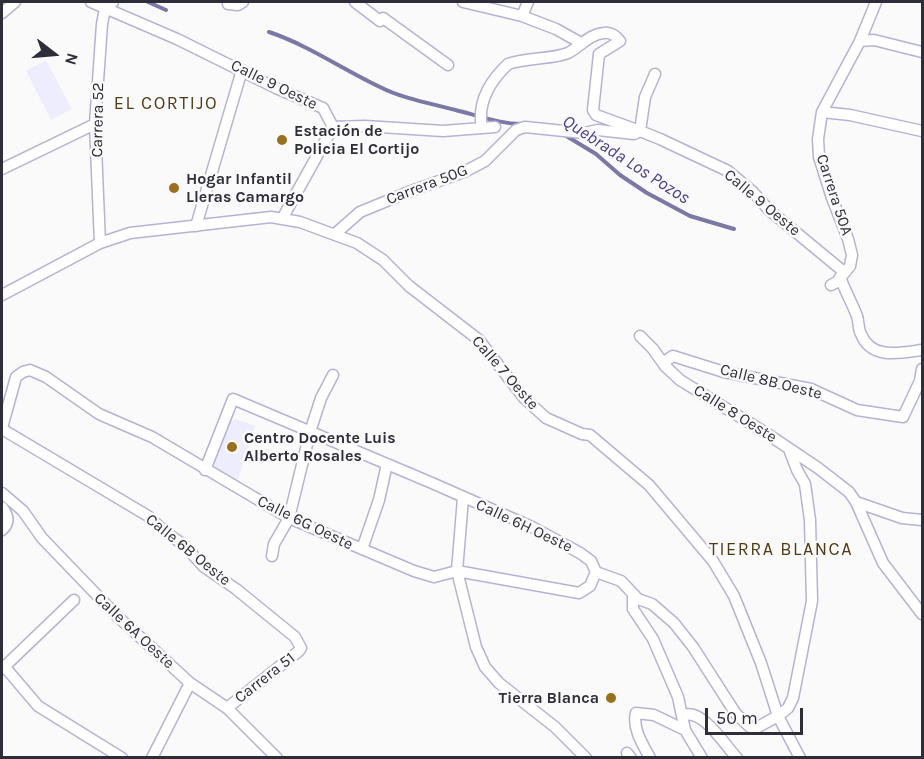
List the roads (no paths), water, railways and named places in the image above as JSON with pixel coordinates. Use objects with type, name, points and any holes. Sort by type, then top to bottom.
[{"type":"street","points":[[2,12],[15,2]]},
{"type":"street","name":"Calle 9 Oeste","points":[[91,2],[109,5],[278,89],[323,108],[333,127],[365,126],[443,131],[495,127]]},
{"type":"street","points":[[228,4],[238,5],[243,2]]},
{"type":"street","points":[[355,2],[448,65]]},
{"type":"street","points":[[463,2],[522,16],[556,29],[581,43],[566,54],[508,64],[489,87],[480,116],[483,128]]},
{"type":"street","points":[[522,16],[528,2]]},
{"type":"street","name":"Carrera 50A","points":[[842,274],[850,266],[852,255],[819,157],[818,139],[822,112],[860,41],[876,2]]},
{"type":"street","name":"Carrera 52","points":[[100,243],[95,123],[102,24],[109,5]]},
{"type":"street","name":"Calle 9 Oeste","points":[[581,43],[607,32],[615,35],[620,41],[599,54],[593,110],[596,115],[660,139],[728,171],[842,274]]},
{"type":"street","points":[[860,41],[874,40],[922,52]]},
{"type":"street","points":[[196,226],[242,70]]},
{"type":"street","points":[[640,131],[645,97],[655,74]]},
{"type":"street","points":[[822,112],[850,115],[922,131]]},
{"type":"street","points":[[2,169],[95,123]]},
{"type":"street","points":[[282,219],[333,127]]},
{"type":"street","name":"Calle 9 Oeste","points":[[516,130],[525,127],[584,133],[598,130],[634,134],[640,131]]},
{"type":"street","name":"Carrera 50G","points":[[335,234],[360,212],[411,190],[464,172],[485,161],[516,130]]},
{"type":"street","name":"Calle 7 Oeste","points":[[2,296],[100,243],[130,233],[271,217],[300,222],[357,243],[383,260],[426,300],[479,340],[524,398],[546,418],[582,434],[590,435],[649,485],[713,561],[734,596],[761,663],[778,716],[800,758]]},
{"type":"street","points":[[831,285],[842,274],[860,332],[865,343],[872,349],[881,353],[922,350]]},
{"type":"street","name":"Calle 8 Oeste","points":[[640,336],[680,380],[821,471],[849,492],[856,502]]},
{"type":"street","name":"Calle 8B Oeste","points":[[665,366],[667,360],[673,356],[724,372],[811,389],[857,410],[903,417],[920,381],[922,369]]},
{"type":"street","name":"Calle 6G Oeste","points":[[2,429],[16,377],[30,370],[46,376],[99,414],[152,437],[289,518],[434,577],[457,571],[579,593],[590,586],[596,572]]},
{"type":"street","points":[[272,556],[274,544],[289,518],[310,432],[321,398],[333,375]]},
{"type":"street","name":"Calle 6H Oeste","points":[[205,470],[233,399],[387,464],[532,528],[580,552],[591,561],[596,572],[621,581],[633,596],[652,604],[674,623],[736,714],[750,727],[756,728],[778,716]]},
{"type":"street","name":"Calle 6B Oeste","points":[[2,429],[148,516],[164,531],[184,544],[204,567],[236,589],[295,638],[301,648]]},
{"type":"street","points":[[778,716],[788,708],[793,698],[812,601],[810,520],[805,484],[789,449]]},
{"type":"street","points":[[362,549],[379,500],[387,464]]},
{"type":"street","points":[[805,484],[821,471]]},
{"type":"street","name":"Calle 6A Oeste","points":[[2,493],[23,511],[42,538],[98,598],[190,683],[227,708],[277,758]]},
{"type":"street","points":[[463,498],[457,571],[476,647],[485,667],[499,683],[555,727],[586,758]]},
{"type":"street","points":[[856,502],[902,518],[922,520]]},
{"type":"street","points":[[856,502],[883,563],[922,614]]},
{"type":"street","points":[[2,507],[8,516],[4,527]]},
{"type":"street","points":[[633,596],[633,609],[653,639],[678,697],[685,730],[702,758]]},
{"type":"street","points":[[74,600],[3,668],[38,706],[122,758]]},
{"type":"street","name":"Carrera 51","points":[[227,708],[301,648]]},
{"type":"street","points":[[152,758],[190,683]]},
{"type":"street","points":[[682,716],[688,713],[704,720],[737,758]]},
{"type":"street","points":[[650,758],[634,721],[636,714],[654,715],[685,730]]},
{"type":"waterway","name":"Quebrada Los Pozos","points":[[148,2],[166,10]]},
{"type":"waterway","name":"Quebrada Los Pozos","points":[[269,32],[399,95],[506,123],[522,124]]},
{"type":"waterway","name":"Quebrada Los Pozos","points":[[563,134],[596,154],[620,175],[647,193],[690,216],[734,229]]},
{"type":"place","name":"Estación de Policia El Cortijo","points":[[282,140]]},
{"type":"place","name":"Hogar Infantil Lleras Camargo","points":[[174,188]]},
{"type":"place","name":"Centro Docente Luis Alberto Rosales","points":[[232,447]]},
{"type":"place","name":"Tierra Blanca","points":[[611,698]]},
{"type":"district","name":"EL CORTIJO","points":[[166,104]]},
{"type":"district","name":"TIERRA BLANCA","points":[[781,550]]}]
